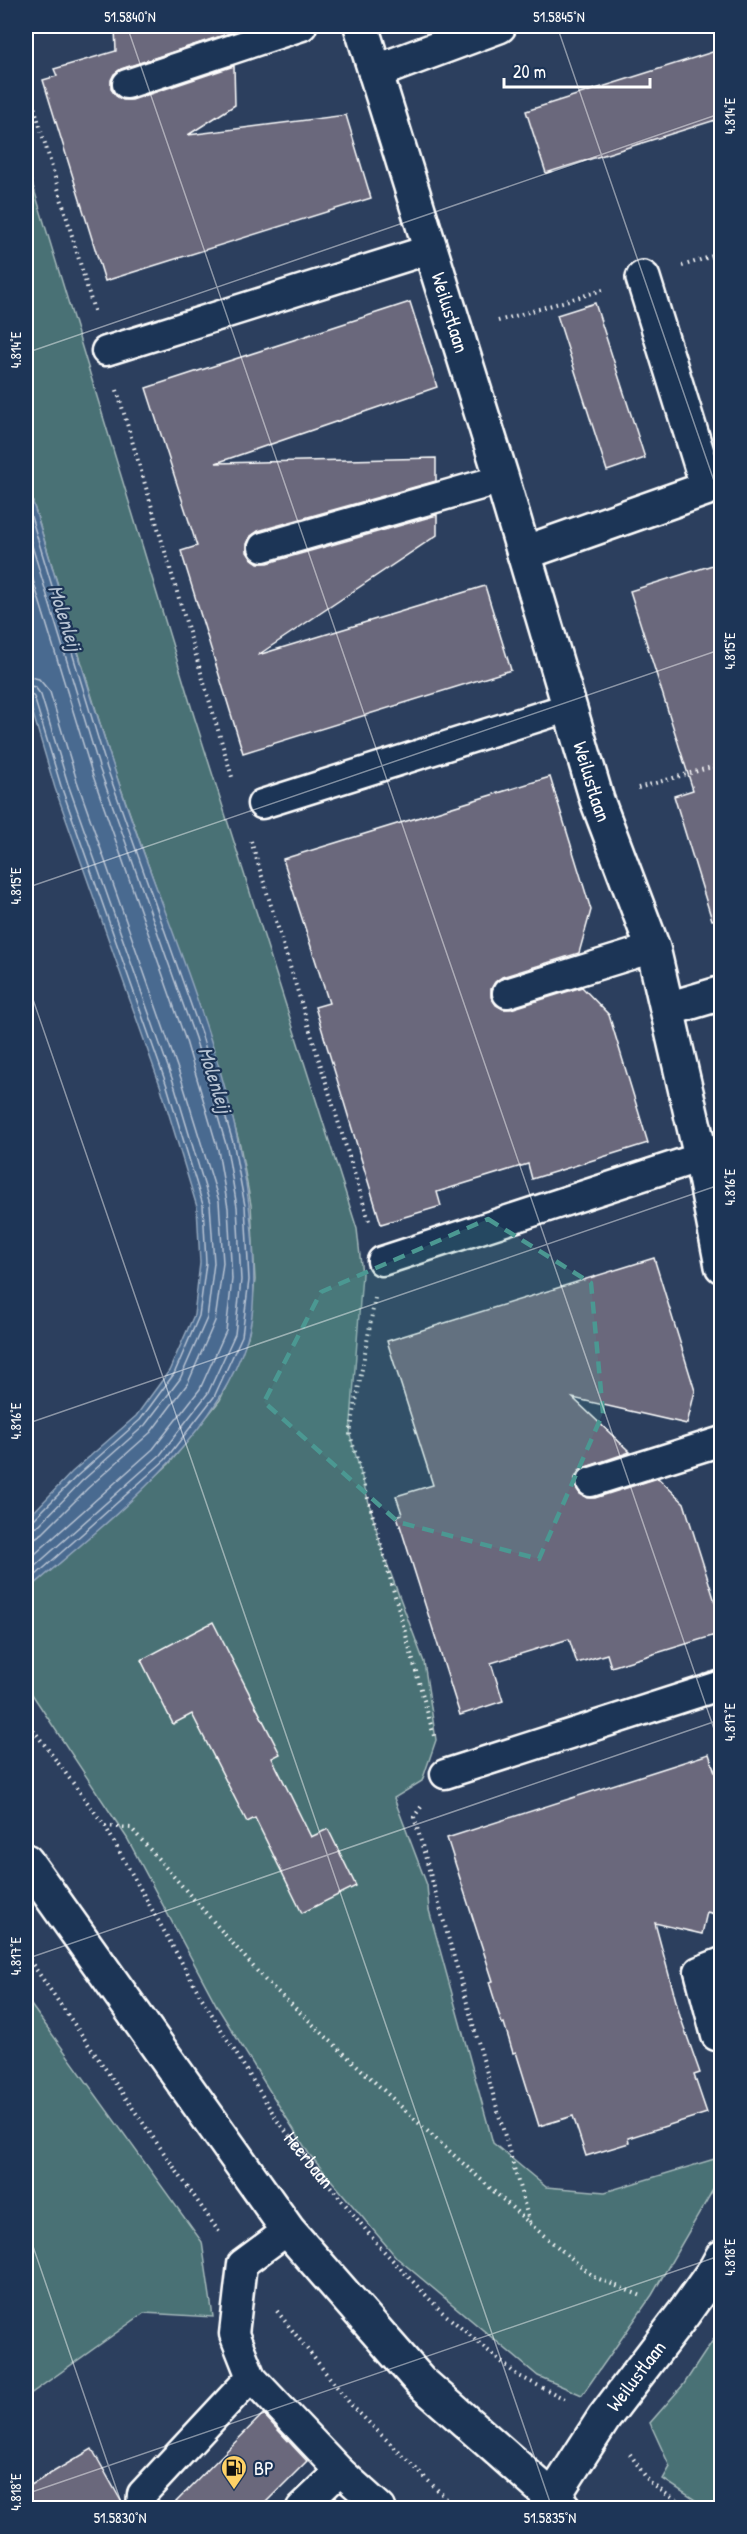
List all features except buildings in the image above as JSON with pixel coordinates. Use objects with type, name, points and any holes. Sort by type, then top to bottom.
[{"type":"street","name":"Weilustlaan","points":[[361,26],[502,479],[597,800],[653,948],[701,1157],[722,1266]]},
{"type":"street","points":[[375,72],[499,26]]},
{"type":"street","points":[[524,553],[708,488],[643,278]]},
{"type":"street","points":[[668,1009],[722,993]]},
{"type":"street","points":[[26,1861],[288,2230],[421,2382],[561,2506]]},
{"type":"street","name":"Weilustlaan","points":[[561,2506],[604,2418],[720,2265]]},
{"type":"lane","points":[[127,84],[302,26]]},
{"type":"lane","points":[[106,351],[431,249]]},
{"type":"lane","points":[[263,548],[502,479]]},
{"type":"lane","points":[[252,808],[570,707]]},
{"type":"lane","points":[[507,993],[653,948]]},
{"type":"lane","points":[[381,1262],[701,1157]]},
{"type":"lane","points":[[591,1482],[722,1441]]},
{"type":"lane","points":[[445,1774],[722,1685]]},
{"type":"lane","points":[[716,2036],[699,1971],[722,1962]]},
{"type":"lane","points":[[288,2230],[242,2264],[234,2334],[251,2377],[340,2471],[381,2508]]},
{"type":"lane","points":[[141,2508],[142,2494],[251,2377]]},
{"type":"lane","points":[[301,2508],[340,2471]]},
{"type":"path","points":[[26,79],[106,351],[252,808],[381,1262],[350,1434],[445,1774],[414,1817],[530,2224]]},
{"type":"path","points":[[457,333],[722,253]]},
{"type":"path","points":[[597,800],[722,764]]},
{"type":"path","name":"Heerbaan","points":[[26,1720],[105,1826],[200,1995],[279,2123],[379,2246],[441,2312],[517,2375],[604,2418],[650,2483],[687,2508]]},
{"type":"path","points":[[105,1826],[131,1828],[265,1980],[530,2224],[594,2277],[684,2313]]},
{"type":"highlighted area","points":[[488,1219],[591,1283],[603,1413],[539,1559],[398,1522],[264,1402],[321,1292]]},
{"type":"green space","points":[[26,163],[194,716],[357,1229],[362,1274],[350,1435],[383,1553],[424,1662],[436,1740],[422,1781],[394,1798],[427,1885],[429,1910],[493,2143],[546,2187],[605,2192],[721,2157],[721,2176],[652,2295],[582,2395],[538,2376],[397,2258],[309,2154],[218,2008],[127,1838],[26,1685],[26,1592],[169,1464],[220,1400],[248,1337],[255,1280],[251,1205],[240,1145],[208,1034],[113,766],[26,480]]},
{"type":"green space","points":[[26,1998],[202,2242],[213,2317],[144,2313],[26,2397]]},
{"type":"green space","points":[[721,2328],[721,2508],[707,2508],[663,2479],[670,2467],[650,2423],[684,2384]]},
{"type":"water","name":"Molenleij","points":[[26,480],[113,765],[198,1002],[217,1062],[234,1123],[246,1184],[253,1246],[254,1280],[252,1317],[247,1339],[232,1377],[210,1412],[184,1446],[154,1478],[122,1509],[26,1592],[26,1520],[72,1472],[136,1416],[169,1371],[194,1315],[200,1263],[197,1207],[161,1088],[55,788],[26,690]]},
{"type":"place","name":"BP","points":[[234,2491]]}]
